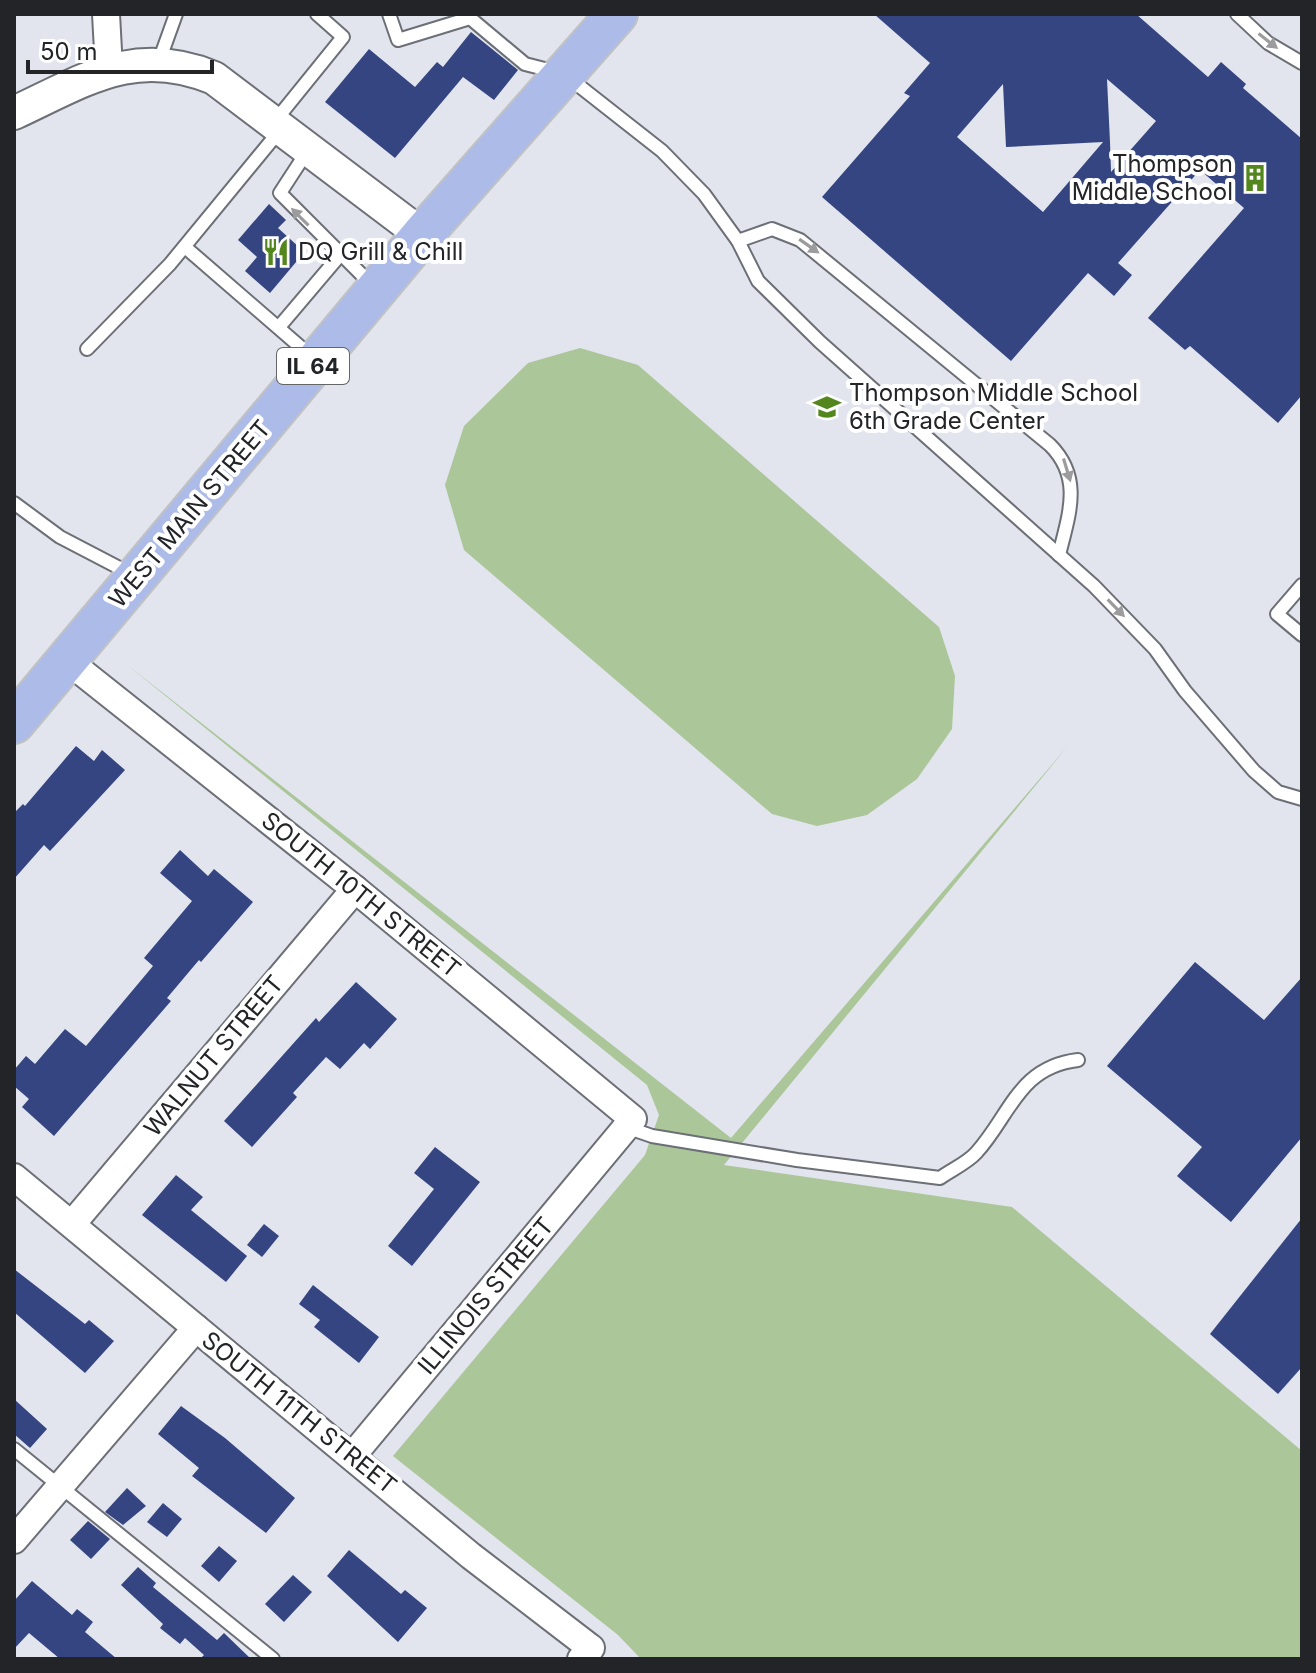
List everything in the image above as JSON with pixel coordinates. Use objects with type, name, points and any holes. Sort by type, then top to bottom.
[{"type":"main road","name":"WEST MAIN STREET","points":[[14,723],[422,235],[617,14]]},
{"type":"street","points":[[106,14],[109,69]]},
{"type":"street","points":[[14,113],[109,69],[158,64],[185,66],[214,78],[422,235]]},
{"type":"street","name":"SOUTH 10TH STREET","points":[[68,661],[355,889],[633,1119],[623,1132]]},
{"type":"street","name":"WALNUT STREET","points":[[72,1224],[355,889]]},
{"type":"street","name":"ILLINOIS STREET","points":[[353,1455],[623,1132]]},
{"type":"street","name":"SOUTH 11TH STREET","points":[[14,1177],[591,1653]]},
{"type":"street","points":[[14,1540],[196,1328]]},
{"type":"lane","points":[[158,64],[176,14]]},
{"type":"lane","points":[[87,349],[185,247],[343,37],[317,14]]},
{"type":"lane","points":[[389,14],[398,40],[470,18],[525,64],[564,74],[662,151],[704,194],[738,241],[758,281],[820,342],[1059,555],[1155,649],[1185,691],[1254,771],[1278,792],[1302,799]]},
{"type":"lane","points":[[1237,14],[1268,43],[1302,63]]},
{"type":"lane","points":[[308,150],[280,193],[377,289]]},
{"type":"lane","points":[[738,241],[772,229],[800,240],[1050,445],[1065,460],[1071,477],[1070,510],[1059,555]]},
{"type":"lane","points":[[185,247],[317,361]]},
{"type":"lane","points":[[279,327],[340,255]]},
{"type":"lane","points":[[14,503],[60,537],[137,577]]},
{"type":"lane","points":[[1302,585],[1277,614],[1302,635]]},
{"type":"lane","points":[[623,1132],[940,1178],[975,1154],[1015,1093],[1056,1062],[1078,1060]]},
{"type":"lane","points":[[14,1449],[273,1659]]},
{"type":"green space","points":[[580,348],[638,365],[939,627],[955,676],[952,729],[917,779],[867,815],[817,826],[772,814],[464,550],[445,485],[464,426],[528,363]]},
{"type":"green space","points":[[126,664],[731,1138],[1068,746],[724,1165],[1012,1207],[1302,1451],[1302,1659],[641,1659],[618,1635],[393,1456],[645,1155],[659,1115],[647,1085]]},
{"type":"building","points":[[874,14],[1136,14],[1208,77],[1221,62],[1246,84],[1243,88],[1302,139],[1302,395],[1278,423],[1190,346],[1185,350],[1148,318],[1244,208],[1200,170],[1118,263],[1132,275],[1114,296],[1088,273],[1011,361],[822,197],[910,96],[904,93],[930,63]],"holes":[[[1107,79],[1156,121],[1111,172],[1110,142]],[[1003,84],[1006,147],[1103,142],[1043,212],[957,137]]]},
{"type":"building","points":[[471,32],[518,70],[494,100],[463,77],[395,158],[325,102],[369,49],[415,87],[437,62],[443,67]]},
{"type":"building","name":"DQ Grill & Chill","points":[[269,204],[286,220],[278,228],[300,248],[302,255],[270,293],[245,271],[257,257],[238,240]]},
{"type":"building","points":[[76,746],[94,761],[102,750],[125,770],[50,851],[44,845],[14,879],[14,813],[23,804],[25,806]]},
{"type":"building","points":[[180,850],[208,876],[214,869],[253,902],[201,962],[199,960],[167,998],[171,1001],[54,1136],[22,1107],[29,1099],[14,1086],[14,1070],[26,1056],[35,1064],[65,1029],[86,1046],[153,966],[144,958],[192,901],[160,873]]},
{"type":"building","points":[[1195,962],[1264,1020],[1302,977],[1302,1137],[1231,1222],[1177,1176],[1202,1147],[1107,1066]]},
{"type":"building","points":[[356,982],[397,1019],[370,1049],[364,1043],[340,1069],[326,1057],[293,1093],[297,1097],[252,1147],[224,1121],[316,1018],[319,1022]]},
{"type":"building","points":[[435,1147],[480,1182],[412,1266],[388,1246],[434,1189],[414,1173]]},
{"type":"building","points":[[176,1175],[203,1197],[191,1210],[247,1256],[226,1282],[142,1215]]},
{"type":"building","points":[[1302,1218],[1302,1367],[1278,1394],[1210,1334]]},
{"type":"building","points":[[264,1224],[279,1236],[262,1257],[247,1245]]},
{"type":"building","points":[[14,1269],[85,1324],[89,1320],[114,1341],[85,1373],[14,1312]]},
{"type":"building","points":[[313,1285],[379,1337],[359,1363],[314,1327],[320,1320],[299,1304]]},
{"type":"building","points":[[14,1399],[47,1429],[30,1448],[14,1434]]},
{"type":"building","points":[[181,1406],[225,1438],[295,1498],[266,1533],[192,1476],[199,1468],[158,1434]]},
{"type":"building","points":[[127,1488],[146,1506],[123,1525],[105,1512]]},
{"type":"building","points":[[163,1503],[182,1519],[167,1537],[147,1522]]},
{"type":"building","points":[[88,1521],[110,1539],[91,1559],[70,1540]]},
{"type":"building","points":[[219,1546],[237,1561],[219,1582],[201,1566]]},
{"type":"building","points":[[349,1550],[401,1594],[405,1590],[427,1608],[398,1642],[327,1576]]},
{"type":"building","points":[[138,1567],[156,1583],[153,1587],[217,1640],[224,1633],[251,1659],[200,1659],[204,1655],[185,1638],[180,1644],[160,1628],[163,1624],[121,1585]]},
{"type":"building","points":[[293,1575],[312,1592],[284,1622],[265,1604]]},
{"type":"building","points":[[32,1581],[72,1615],[77,1609],[93,1622],[85,1632],[117,1659],[60,1659],[29,1633],[14,1649],[14,1601]]},
{"type":"place","name":"Thompson Middle School","points":[[1255,178]]},
{"type":"place","name":"DQ Grill & Chill","points":[[276,252]]},
{"type":"place","name":"Thompson Middle School 6th Grade Center","points":[[827,407]]}]
